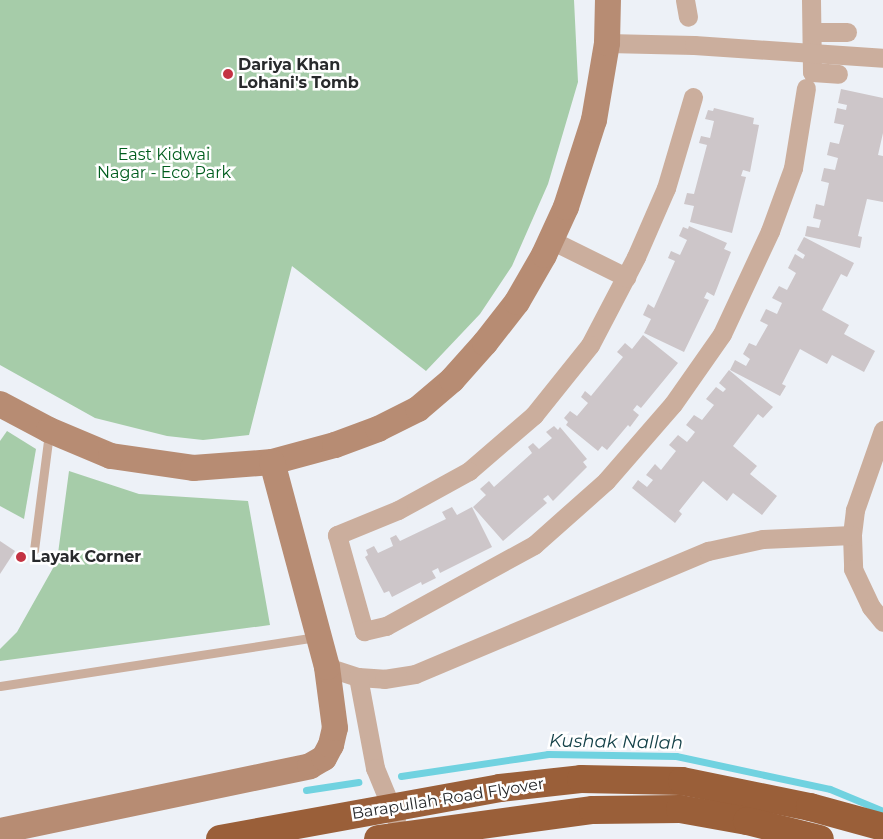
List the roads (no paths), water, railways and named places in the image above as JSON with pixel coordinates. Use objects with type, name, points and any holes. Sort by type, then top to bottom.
[{"type":"highway","name":"Barapullah Road Flyover","points":[[220,839],[500,788],[581,780],[682,781],[883,827]]},
{"type":"highway","name":"Barapullah Road Flyover","points":[[378,839],[593,810],[680,809],[747,821],[820,839]]},
{"type":"street","points":[[0,404],[49,430],[111,456],[153,464],[193,468],[272,462],[361,436],[418,409],[452,380],[517,302],[551,240],[584,156],[594,120],[607,43],[608,0]]},
{"type":"street","points":[[811,0],[812,72],[838,74]]},
{"type":"street","points":[[812,32],[847,32]]},
{"type":"street","points":[[607,43],[811,52],[883,58]]},
{"type":"street","points":[[693,97],[666,188],[626,277],[590,345],[534,415],[469,471],[398,510],[337,535],[364,631],[386,626],[534,545],[606,481],[673,404],[722,334],[770,231],[793,168],[806,88]]},
{"type":"street","points":[[551,240],[626,277]]},
{"type":"street","points":[[883,430],[855,510],[852,536],[853,569],[871,607],[883,622]]},
{"type":"street","points":[[0,831],[310,766],[324,758],[331,745],[335,728],[327,667],[272,462]]},
{"type":"street","points":[[327,667],[358,677],[384,679],[415,674],[708,551],[763,539],[852,536]]},
{"type":"street","points":[[358,677],[375,768],[403,839]]},
{"type":"lane","points":[[34,550],[49,430]]},
{"type":"lane","points":[[0,686],[319,636]]},
{"type":"waterway","name":"Kushak Nallah","points":[[401,776],[548,754],[676,756],[830,789],[883,811]]},
{"type":"waterway","name":"Kushak Nallah","points":[[306,790],[358,782]]},
{"type":"place","name":"Dariya Khan Lohani's Tomb","points":[[228,74]]},
{"type":"place","name":"Layak Corner","points":[[21,557]]},
{"type":"park label","name":"East Kidwai Nagar - Eco Park","points":[[164,164]]}]
